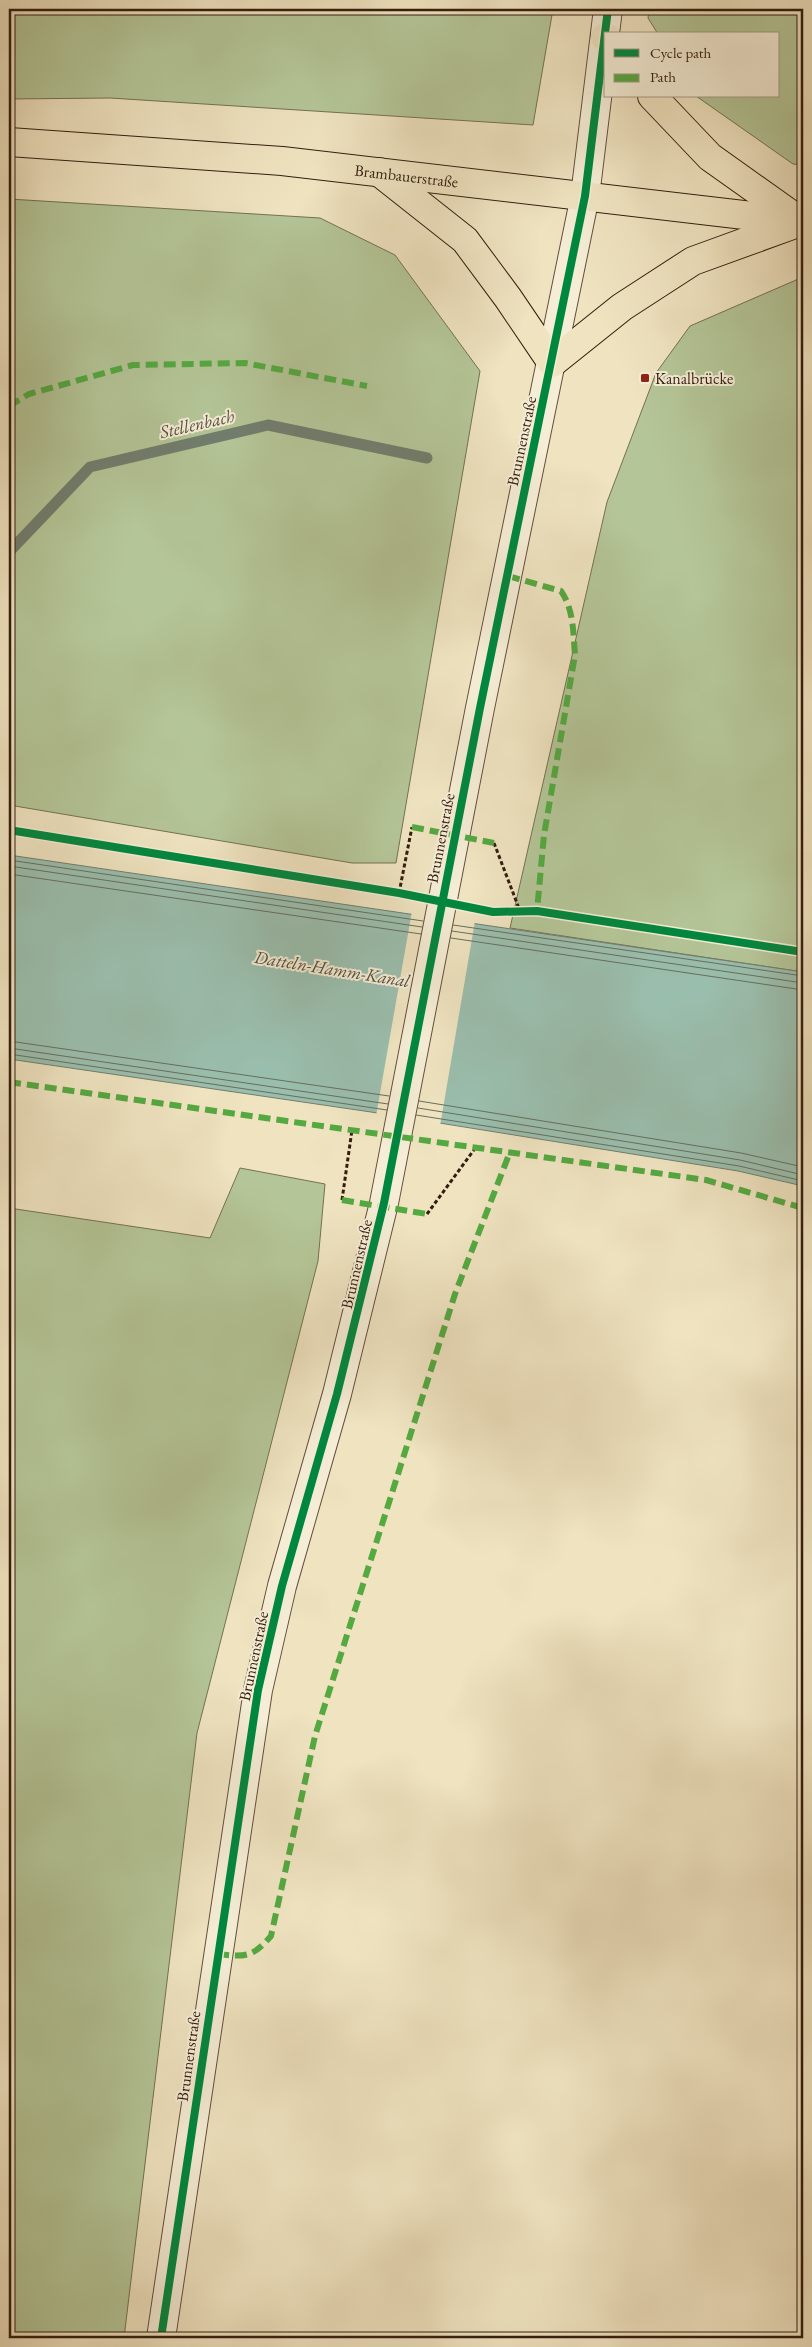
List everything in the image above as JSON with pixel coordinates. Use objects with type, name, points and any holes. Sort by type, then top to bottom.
[{"type":"main road","points":[[654,98],[710,156],[802,222]]},
{"type":"main road","name":"Brambauerstraße","points":[[9,142],[282,162],[802,222]]},
{"type":"main road","points":[[379,172],[465,240],[508,298],[552,363],[622,307],[693,261],[802,222]]},
{"type":"street","name":"Brunnenstraße","points":[[606,32],[608,9]]},
{"type":"street","name":"Brunnenstraße","points":[[161,2338],[258,1690],[282,1586],[340,1385],[384,1203],[448,873],[585,196],[604,52]]},
{"type":"path","points":[[398,893],[412,827]]},
{"type":"path","points":[[494,843],[520,911]]},
{"type":"path","points":[[342,1200],[352,1130]]},
{"type":"path","points":[[427,1214],[476,1147]]},
{"type":"shaded area","points":[[9,9],[553,9],[533,125],[110,98],[9,99]]},
{"type":"shaded area","points":[[649,9],[803,9],[803,165],[793,164],[699,98],[780,98],[780,32],[657,32],[648,18]]},
{"type":"shaded area","points":[[9,199],[320,218],[395,255],[480,371],[396,863],[352,863],[9,805]]},
{"type":"shaded area","points":[[803,277],[803,972],[510,928],[607,502],[656,373],[690,326]]},
{"type":"shaded area","points":[[240,1168],[325,1184],[318,1261],[197,1733],[124,2338],[9,2338],[9,1208],[210,1238]]},
{"type":"water","name":"Datteln-Hamm-Kanal","points":[[9,855],[803,972],[803,1186],[738,1171],[371,1112],[9,1059]]},
{"type":"pier","points":[[412,911],[475,921],[440,1126],[376,1116]]},
{"type":"waterway","name":"Stellenbach","points":[[9,552],[90,467],[268,425],[427,458]]},
{"type":"marked path","points":[[9,406],[29,394],[133,365],[245,363],[367,386]]},
{"type":"marked path","points":[[508,576],[561,591],[571,614],[573,630],[575,655],[544,835],[537,911]]},
{"type":"marked path","points":[[412,827],[494,843]]},
{"type":"marked path","points":[[9,1082],[706,1180],[803,1208]]},
{"type":"marked path","points":[[217,1954],[235,1956],[247,1954],[258,1949],[271,1936],[315,1736],[455,1294],[510,1152]]},
{"type":"marked path","points":[[342,1200],[427,1214]]},
{"type":"cycle path","points":[[605,32],[608,9]]},
{"type":"cycle path","points":[[161,2338],[258,1690],[282,1586],[337,1394],[384,1203],[480,708],[585,196],[604,42]]},
{"type":"cycle path","points":[[9,830],[399,893],[493,912],[537,911],[803,952]]},
{"type":"place","name":"Kanalbrücke","points":[[645,378]]}]
